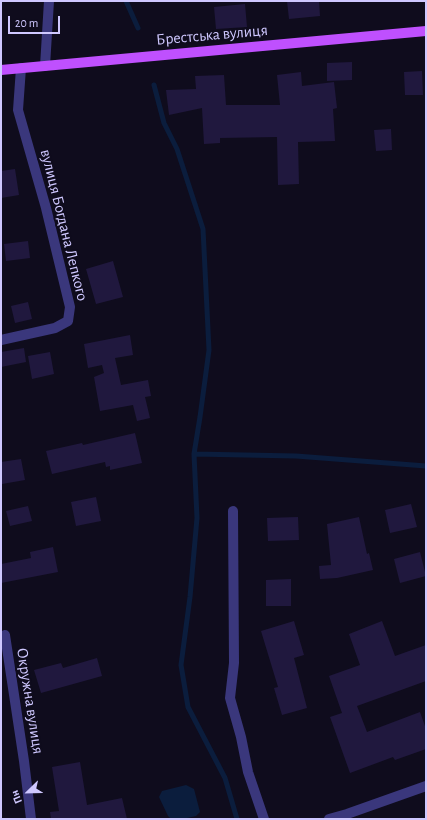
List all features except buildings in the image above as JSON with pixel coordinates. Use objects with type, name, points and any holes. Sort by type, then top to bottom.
[{"type":"main road","name":"Брестська вулиця","points":[[1,70],[426,31]]},
{"type":"street","points":[[45,66],[48,1]]},
{"type":"street","name":"вулиця Богдана Лепкого","points":[[1,340],[55,328],[68,321],[70,307],[46,208],[18,110],[21,68]]},
{"type":"street","points":[[233,511],[234,663],[230,698],[241,736],[248,772],[264,819]]},
{"type":"street","name":"Окружна вулиця","points":[[5,635],[31,819]]},
{"type":"street","points":[[329,819],[426,786]]},
{"type":"water","points":[[186,785],[194,789],[200,812],[196,816],[183,819],[171,819],[159,797],[162,791]]},
{"type":"waterway","points":[[126,1],[138,28]]},
{"type":"waterway","points":[[154,85],[164,123],[177,149],[203,229],[209,350],[194,454],[197,518],[190,597],[181,665],[188,707],[225,778],[237,819]]},
{"type":"waterway","points":[[194,454],[296,456],[426,466]]}]
